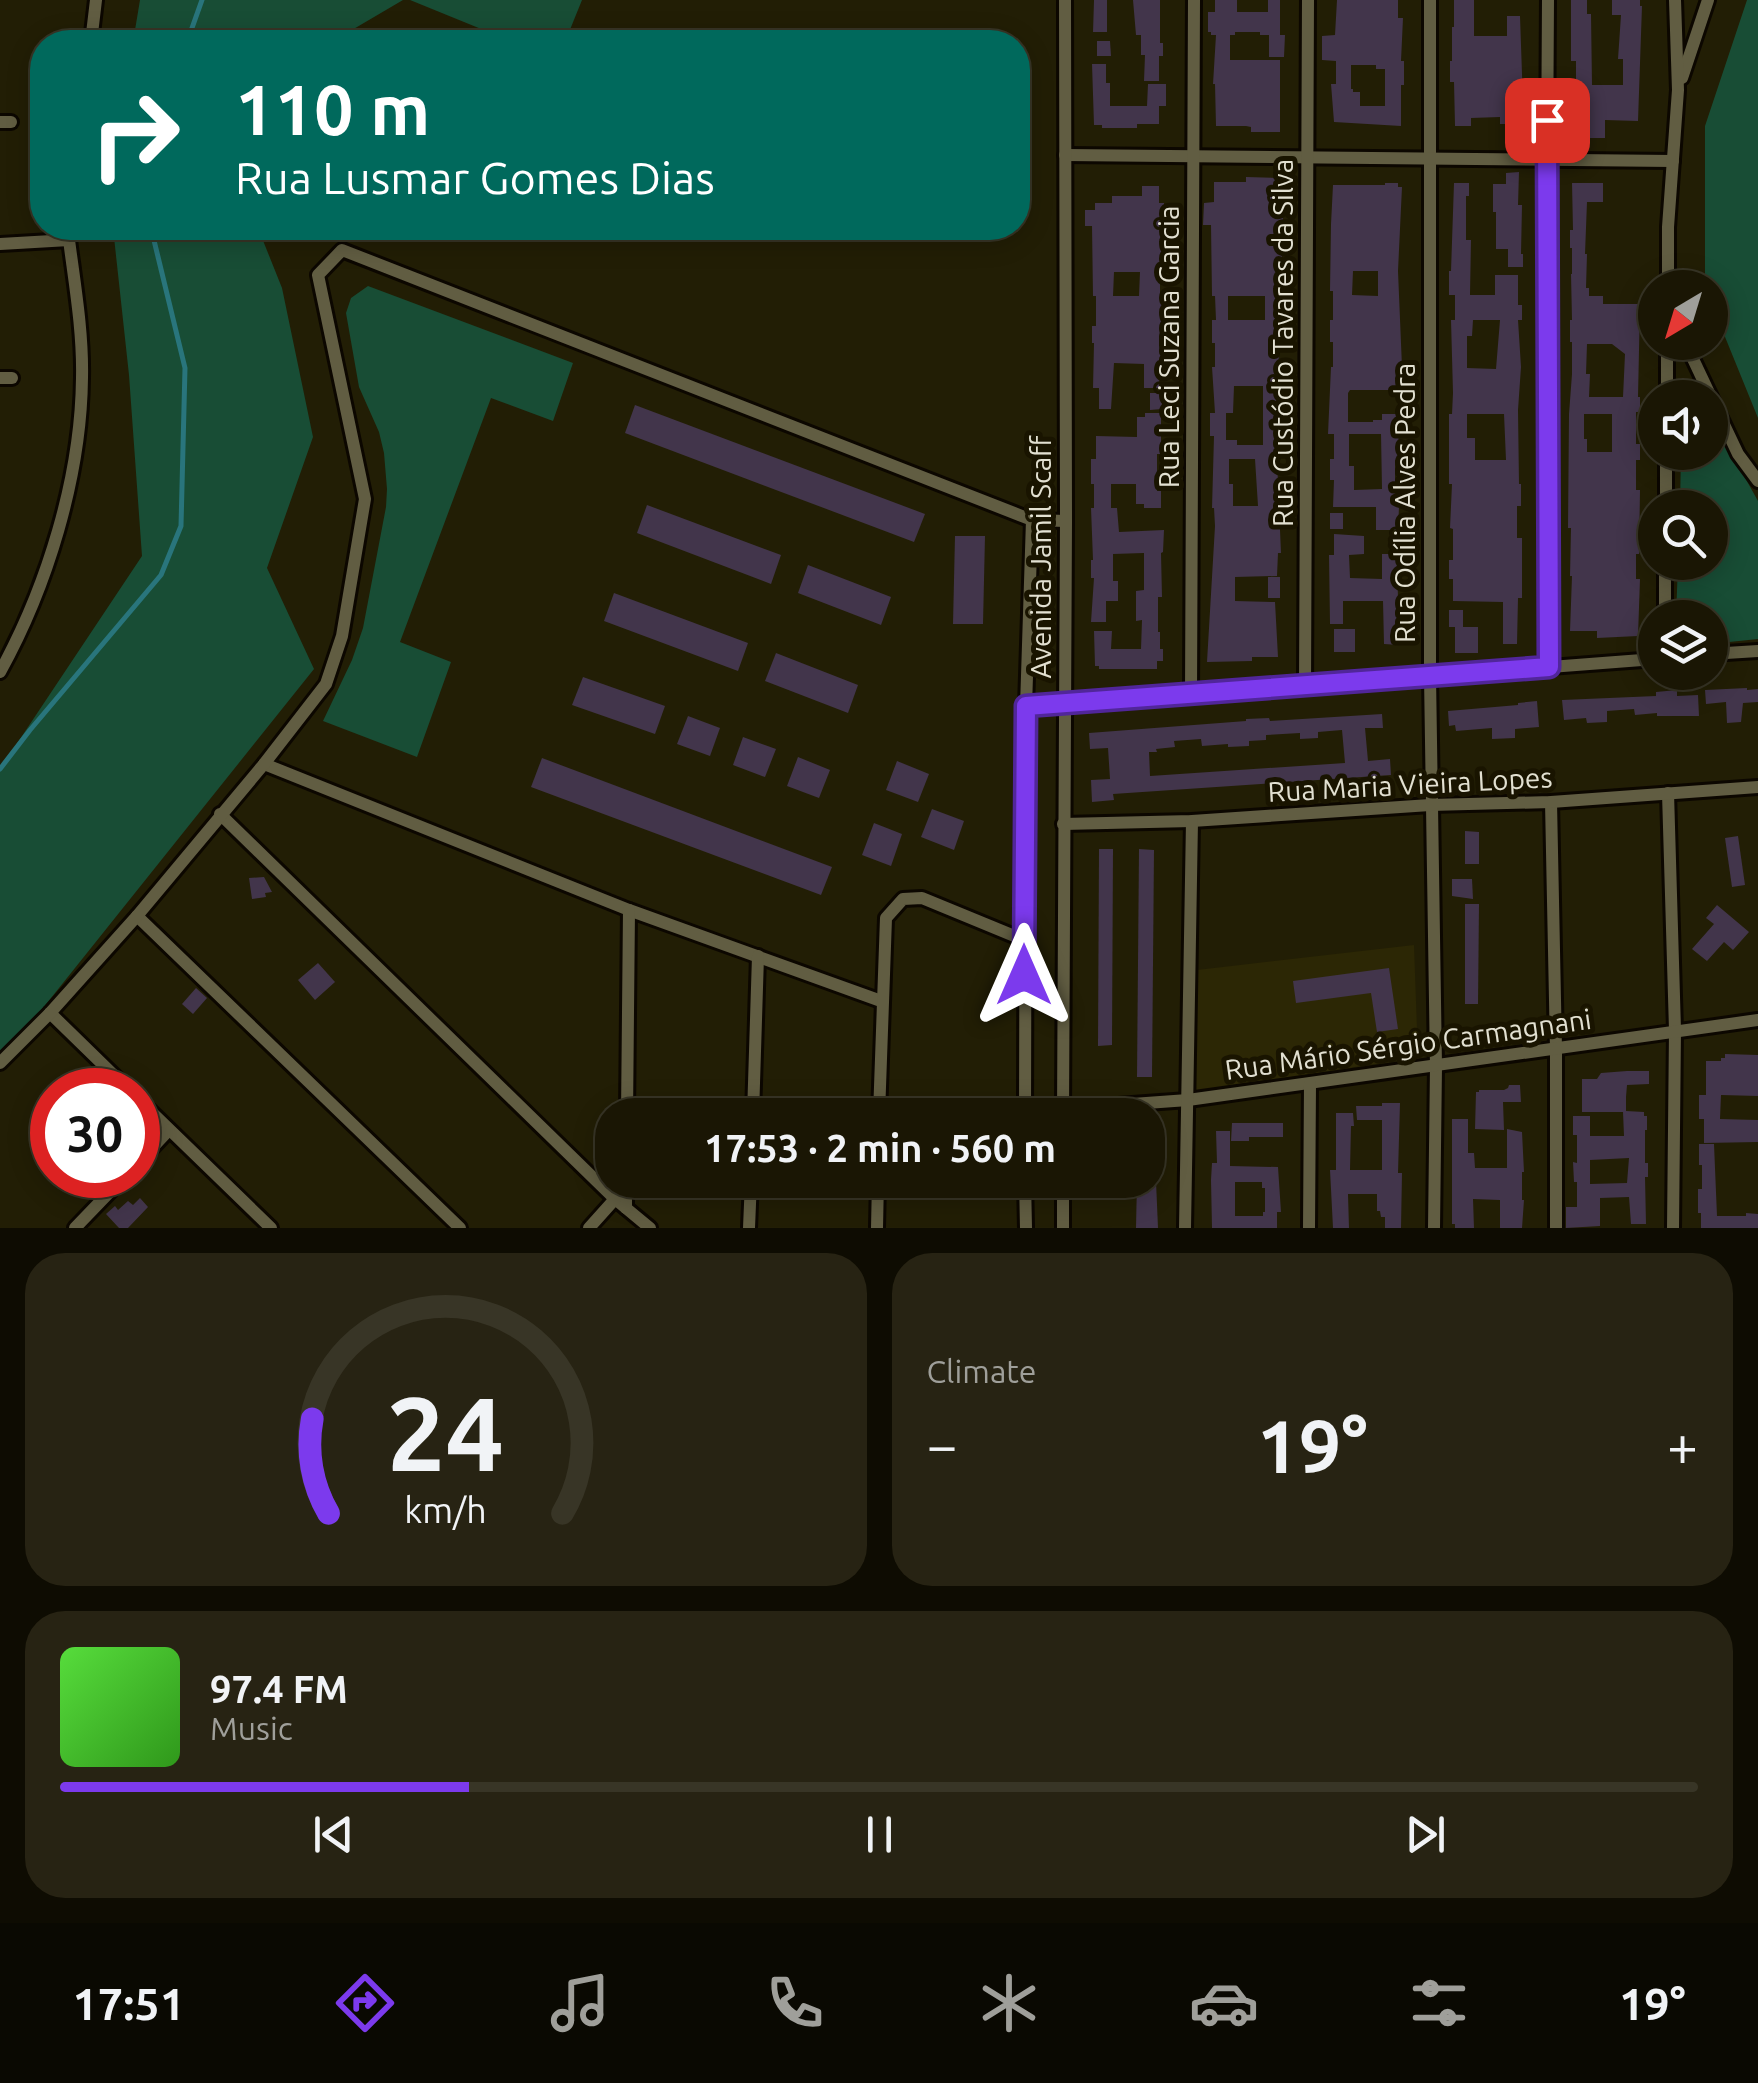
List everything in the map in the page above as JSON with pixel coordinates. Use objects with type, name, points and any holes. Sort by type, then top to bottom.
[{"type":"street","points":[[92,30],[96,0]]},
{"type":"street","name":"Avenida Jamil Scaff","points":[[1064,1098],[1065,0]]},
{"type":"street","name":"Rua Leci Suzana Garcia","points":[[1191,695],[1194,0]]},
{"type":"street","name":"Rua Custódio Tavares da Silva","points":[[1305,686],[1308,0]]},
{"type":"street","name":"Rua Odília Alves Pedra","points":[[1430,0],[1434,1228]]},
{"type":"street","points":[[1548,0],[1549,667]]},
{"type":"street","points":[[1668,270],[1678,90],[1675,0]]},
{"type":"street","points":[[1678,90],[1708,0]]},
{"type":"street","points":[[1065,155],[1673,161]]},
{"type":"street","points":[[0,244],[30,240]]},
{"type":"street","points":[[0,672],[49,557],[74,463],[82,380],[71,240]]},
{"type":"street","points":[[0,1063],[137,916],[326,684],[342,636],[365,499],[318,275],[342,250],[1032,520],[1066,521]]},
{"type":"street","points":[[1694,360],[1738,454],[1758,480]]},
{"type":"street","name":"Avenida Jamil Scaff","points":[[1025,1098],[1026,706],[1032,520]]},
{"type":"street","points":[[1728,652],[1758,650]]},
{"type":"street","points":[[1026,706],[1638,660]]},
{"type":"street","points":[[264,764],[629,910],[882,1001]]},
{"type":"street","name":"Rua Maria Vieira Lopes","points":[[1063,824],[1551,802],[1758,787]]},
{"type":"street","points":[[1668,793],[1675,1030],[1672,1228]]},
{"type":"street","points":[[1551,802],[1556,1228]]},
{"type":"street","points":[[220,814],[650,1228]]},
{"type":"street","points":[[1185,1228],[1192,821]]},
{"type":"street","points":[[879,1098],[886,918],[903,900],[922,898],[1024,940]]},
{"type":"street","points":[[627,1098],[629,910]]},
{"type":"street","points":[[137,916],[460,1228]]},
{"type":"street","points":[[754,1098],[758,956]]},
{"type":"street","points":[[50,1013],[106,1068]]},
{"type":"street","name":"Rua Mário Sérgio Carmagnani","points":[[1165,1102],[1758,1020]]},
{"type":"street","points":[[1309,1228],[1310,1084]]},
{"type":"street","points":[[160,1121],[271,1228]]},
{"type":"street","points":[[160,1140],[169,1130]]},
{"type":"street","points":[[76,1228],[104,1198]]},
{"type":"street","points":[[588,1228],[621,1198]]},
{"type":"street","points":[[749,1228],[750,1198]]},
{"type":"street","points":[[876,1228],[877,1198]]},
{"type":"street","points":[[1025,1198],[1026,1228]]},
{"type":"street","points":[[1063,1198],[1063,1228]]},
{"type":"street","points":[[244,1228],[258,1215]]},
{"type":"shaded area","points":[[1414,945],[1418,1057],[1191,1093],[1197,970]]},
{"type":"green space","points":[[140,0],[403,0],[352,30],[135,30]]},
{"type":"green space","points":[[410,0],[582,0],[570,30],[484,30]]},
{"type":"green space","points":[[1747,0],[1758,0],[1758,418],[1728,344],[1728,270],[1705,270],[1705,126]]},
{"type":"green space","points":[[114,240],[263,240],[282,288],[313,437],[267,568],[314,669],[43,1008],[0,1054],[0,769],[142,556]]},
{"type":"green space","points":[[368,286],[573,363],[553,421],[491,398],[400,642],[451,662],[417,757],[323,721],[363,628],[386,507],[384,453],[359,387],[346,313],[351,298]]},
{"type":"green space","points":[[1728,447],[1758,501],[1758,639],[1728,642],[1728,600],[1677,600],[1677,580],[1728,580],[1728,490],[1680,490],[1681,470],[1728,470]]},
{"type":"building","points":[[1094,0],[1107,0],[1107,32],[1093,32]]},
{"type":"building","points":[[1133,0],[1160,0],[1163,56],[1159,56],[1159,81],[1144,81],[1145,55],[1141,55],[1141,35],[1136,35]]},
{"type":"building","points":[[1215,0],[1237,0],[1237,12],[1268,12],[1268,0],[1280,0],[1284,57],[1269,57],[1269,35],[1235,32],[1230,35],[1230,60],[1280,60],[1280,132],[1216,126],[1216,35],[1208,32],[1208,12],[1215,12]]},
{"type":"building","points":[[1337,0],[1398,0],[1398,18],[1403,18],[1401,126],[1334,122],[1331,84],[1336,84],[1336,61],[1322,60],[1322,36],[1335,35]],"holes":[[[1351,65],[1376,65],[1376,69],[1385,69],[1385,106],[1360,106],[1360,92],[1351,89]]]},
{"type":"building","points":[[1454,0],[1474,0],[1474,36],[1507,36],[1507,16],[1520,16],[1523,103],[1518,103],[1518,124],[1500,124],[1500,117],[1471,118],[1471,126],[1455,126],[1454,82],[1450,82]]},
{"type":"building","points":[[1571,0],[1587,0],[1587,14],[1591,14],[1592,85],[1623,85],[1623,59],[1618,59],[1621,15],[1612,15],[1612,0],[1640,0],[1642,6],[1638,121],[1605,120],[1605,138],[1590,138],[1590,119],[1572,119],[1569,88],[1576,85],[1576,61],[1571,61]]},
{"type":"building","points":[[1097,41],[1110,41],[1111,56],[1097,56]]},
{"type":"building","points":[[1092,64],[1106,64],[1110,106],[1147,106],[1148,84],[1166,84],[1166,106],[1159,106],[1159,124],[1137,124],[1137,128],[1094,125]]},
{"type":"building","points":[[1519,172],[1523,267],[1508,267],[1508,249],[1496,249],[1493,184],[1506,184],[1506,173]]},
{"type":"building","points":[[1246,177],[1281,178],[1283,225],[1278,225],[1278,249],[1282,249],[1282,273],[1278,273],[1282,422],[1277,459],[1281,553],[1277,576],[1235,577],[1235,601],[1275,602],[1278,657],[1207,662],[1215,526],[1210,413],[1215,413],[1212,320],[1216,320],[1211,225],[1203,225],[1204,203],[1214,202],[1214,182],[1246,182]],"holes":[[[1228,296],[1265,296],[1265,320],[1228,320]],[[1234,386],[1263,386],[1263,445],[1237,445],[1237,440],[1226,440],[1226,413],[1233,413]],[[1229,459],[1255,459],[1258,506],[1233,506],[1233,484],[1229,484]]]},
{"type":"building","points":[[1398,183],[1402,187],[1398,271],[1402,367],[1398,367],[1398,390],[1350,390],[1348,422],[1373,422],[1382,420],[1382,414],[1398,414],[1398,530],[1376,530],[1376,507],[1333,507],[1330,459],[1334,459],[1334,434],[1328,434],[1333,367],[1333,185]],"holes":[[[1353,271],[1378,271],[1378,296],[1352,295]],[[1349,434],[1381,434],[1382,489],[1354,490]]]},
{"type":"building","points":[[1454,183],[1469,183],[1466,240],[1471,240],[1470,295],[1495,295],[1495,275],[1518,275],[1518,305],[1522,305],[1522,320],[1518,320],[1521,506],[1517,506],[1517,538],[1522,538],[1522,598],[1518,598],[1517,644],[1503,644],[1503,602],[1453,601],[1453,579],[1449,579],[1449,560],[1453,560],[1449,484],[1451,320],[1455,320],[1455,295],[1449,295]],"holes":[[[1473,320],[1500,320],[1496,369],[1467,368],[1467,336],[1472,336]],[[1467,414],[1504,414],[1506,460],[1475,460],[1475,438],[1467,438]]]},
{"type":"building","points":[[1572,183],[1603,183],[1603,202],[1587,202],[1586,288],[1589,296],[1603,296],[1603,304],[1638,304],[1638,636],[1597,638],[1597,631],[1570,631]],"holes":[[[1587,344],[1612,344],[1625,354],[1623,397],[1589,397]],[[1584,414],[1612,414],[1612,452],[1587,452]]]},
{"type":"building","points":[[1142,186],[1159,186],[1159,203],[1164,203],[1160,296],[1164,296],[1164,320],[1159,388],[1144,388],[1144,364],[1114,363],[1111,409],[1099,409],[1099,388],[1093,388],[1092,326],[1096,326],[1096,296],[1092,226],[1085,226],[1085,210],[1095,210],[1095,203],[1112,203],[1112,196],[1142,196]],"holes":[[[1114,272],[1140,272],[1139,296],[1113,296]]]},
{"type":"building","points":[[1150,393],[1162,393],[1162,409],[1150,410]]},
{"type":"building","points":[[635,405],[925,514],[914,542],[625,433]]},
{"type":"building","points":[[1145,413],[1161,413],[1157,491],[1161,491],[1161,508],[1136,504],[1136,484],[1111,484],[1111,508],[1117,508],[1119,532],[1164,530],[1162,597],[1158,597],[1163,661],[1157,661],[1157,669],[1099,669],[1095,666],[1094,631],[1112,631],[1111,649],[1141,649],[1142,620],[1136,621],[1136,591],[1144,590],[1144,553],[1113,554],[1118,601],[1106,601],[1106,622],[1091,622],[1091,459],[1096,459],[1096,436],[1137,437],[1137,417],[1145,417]]},
{"type":"building","points":[[647,505],[781,555],[771,584],[637,533]]},
{"type":"building","points":[[1330,513],[1343,513],[1343,529],[1330,529]]},
{"type":"building","points":[[1334,534],[1364,536],[1364,554],[1349,555],[1350,578],[1382,579],[1382,554],[1397,554],[1399,645],[1384,644],[1383,601],[1343,601],[1343,624],[1330,624],[1329,555],[1334,555]]},
{"type":"building","points":[[955,536],[985,536],[983,624],[953,624]]},
{"type":"building","points":[[808,565],[891,597],[881,625],[798,593]]},
{"type":"building","points":[[1268,577],[1280,577],[1280,598],[1268,598]]},
{"type":"building","points":[[614,593],[748,643],[738,671],[604,621]]},
{"type":"building","points":[[1449,610],[1463,610],[1463,627],[1478,627],[1478,653],[1455,653],[1455,627],[1449,627]]},
{"type":"building","points":[[1334,629],[1355,629],[1355,652],[1334,652]]},
{"type":"building","points":[[776,653],[858,685],[848,713],[765,681]]},
{"type":"building","points":[[583,677],[665,706],[655,734],[572,705]]},
{"type":"building","points":[[1758,689],[1758,702],[1743,703],[1741,722],[1727,723],[1726,702],[1706,704],[1705,690]]},
{"type":"building","points":[[1677,690],[1677,696],[1698,695],[1699,716],[1635,715],[1634,709],[1607,711],[1607,722],[1587,723],[1586,718],[1564,720],[1562,700],[1656,696],[1656,692]]},
{"type":"building","points":[[1537,701],[1539,727],[1515,729],[1515,738],[1492,739],[1492,728],[1456,731],[1455,725],[1449,726],[1448,711]]},
{"type":"building","points":[[1382,714],[1383,728],[1365,728],[1368,761],[1390,759],[1391,775],[1113,794],[1114,800],[1092,802],[1091,780],[1110,779],[1108,748],[1090,749],[1089,733],[1246,719]],"holes":[[[1342,730],[1345,763],[1150,776],[1149,752],[1175,747],[1174,741],[1201,739],[1202,746],[1249,746],[1249,741],[1266,740],[1266,735],[1300,733],[1300,739],[1318,738],[1318,732]]]},
{"type":"building","points":[[688,716],[720,728],[710,756],[677,744]]},
{"type":"building","points":[[743,737],[776,749],[765,777],[733,765]]},
{"type":"building","points":[[798,757],[830,770],[819,798],[787,786]]},
{"type":"building","points":[[542,758],[832,867],[821,895],[531,787]]},
{"type":"building","points":[[897,761],[929,774],[918,802],[886,790]]},
{"type":"building","points":[[932,809],[964,821],[954,850],[921,837]]},
{"type":"building","points":[[874,823],[902,834],[891,866],[862,855]]},
{"type":"building","points":[[1465,831],[1479,832],[1479,864],[1465,864]]},
{"type":"building","points":[[1738,836],[1745,885],[1732,887],[1725,838]]},
{"type":"building","points":[[1099,849],[1113,849],[1112,1045],[1098,1046]]},
{"type":"building","points":[[1139,849],[1154,850],[1152,1077],[1137,1077]]},
{"type":"building","points":[[264,877],[272,892],[252,899],[249,878]]},
{"type":"building","points":[[1452,879],[1472,879],[1473,899],[1452,896]]},
{"type":"building","points":[[1465,904],[1479,904],[1478,1004],[1465,1004]]},
{"type":"building","points":[[1717,905],[1749,932],[1733,950],[1724,942],[1707,961],[1692,949],[1714,924],[1706,918]]},
{"type":"building","points":[[318,963],[335,982],[315,1000],[298,980]]},
{"type":"building","points":[[1389,968],[1398,1029],[1377,1032],[1371,993],[1296,1003],[1293,981]]},
{"type":"building","points":[[196,988],[207,998],[193,1014],[182,1004]]},
{"type":"building","points":[[1725,1054],[1758,1055],[1758,1096],[1721,1095],[1720,1119],[1758,1120],[1758,1142],[1704,1143],[1699,1095],[1706,1095],[1706,1061],[1721,1061]]},
{"type":"building","points":[[1649,1071],[1649,1084],[1627,1085],[1626,1097],[1626,1111],[1644,1112],[1647,1116],[1646,1224],[1631,1224],[1629,1197],[1600,1198],[1600,1226],[1566,1228],[1566,1207],[1577,1207],[1573,1162],[1577,1163],[1577,1135],[1573,1135],[1573,1116],[1590,1116],[1590,1136],[1624,1136],[1623,1112],[1582,1112],[1582,1079],[1597,1079],[1601,1073]],"holes":[[[1629,1158],[1627,1183],[1590,1184],[1590,1160]]]},
{"type":"building","points":[[1509,1085],[1520,1085],[1521,1102],[1503,1102],[1504,1130],[1475,1129],[1476,1092],[1504,1090]]},
{"type":"building","points":[[1400,1103],[1401,1228],[1385,1228],[1385,1217],[1377,1211],[1377,1194],[1348,1194],[1349,1228],[1333,1228],[1330,1170],[1336,1170],[1336,1113],[1353,1113],[1350,1170],[1382,1170],[1382,1120],[1357,1120],[1356,1106]]},
{"type":"building","points":[[1452,1119],[1468,1119],[1468,1153],[1474,1153],[1475,1168],[1507,1168],[1507,1129],[1522,1132],[1522,1228],[1500,1228],[1500,1200],[1473,1199],[1474,1228],[1455,1228],[1452,1224]]},
{"type":"building","points":[[1232,1123],[1283,1123],[1283,1137],[1231,1141]]},
{"type":"building","points":[[1216,1131],[1230,1131],[1230,1166],[1278,1167],[1281,1212],[1277,1212],[1277,1228],[1212,1228],[1212,1163],[1217,1163]],"holes":[[[1235,1182],[1262,1182],[1263,1216],[1235,1216]]]},
{"type":"building","points":[[1699,1144],[1714,1144],[1717,1216],[1758,1214],[1758,1228],[1701,1228]]},
{"type":"building","points":[[140,1198],[148,1207],[128,1228],[119,1228],[106,1214],[128,1201],[133,1205]]},
{"type":"building","points":[[1137,1198],[1157,1198],[1158,1228],[1136,1228]]},
{"type":"waterway","points":[[191,30],[202,0]]},
{"type":"waterway","points":[[0,769],[161,575],[181,526],[185,368],[154,240]]},
{"type":"route","points":[[1024,975],[1026,706],[1549,667],[1547,120]]}]
